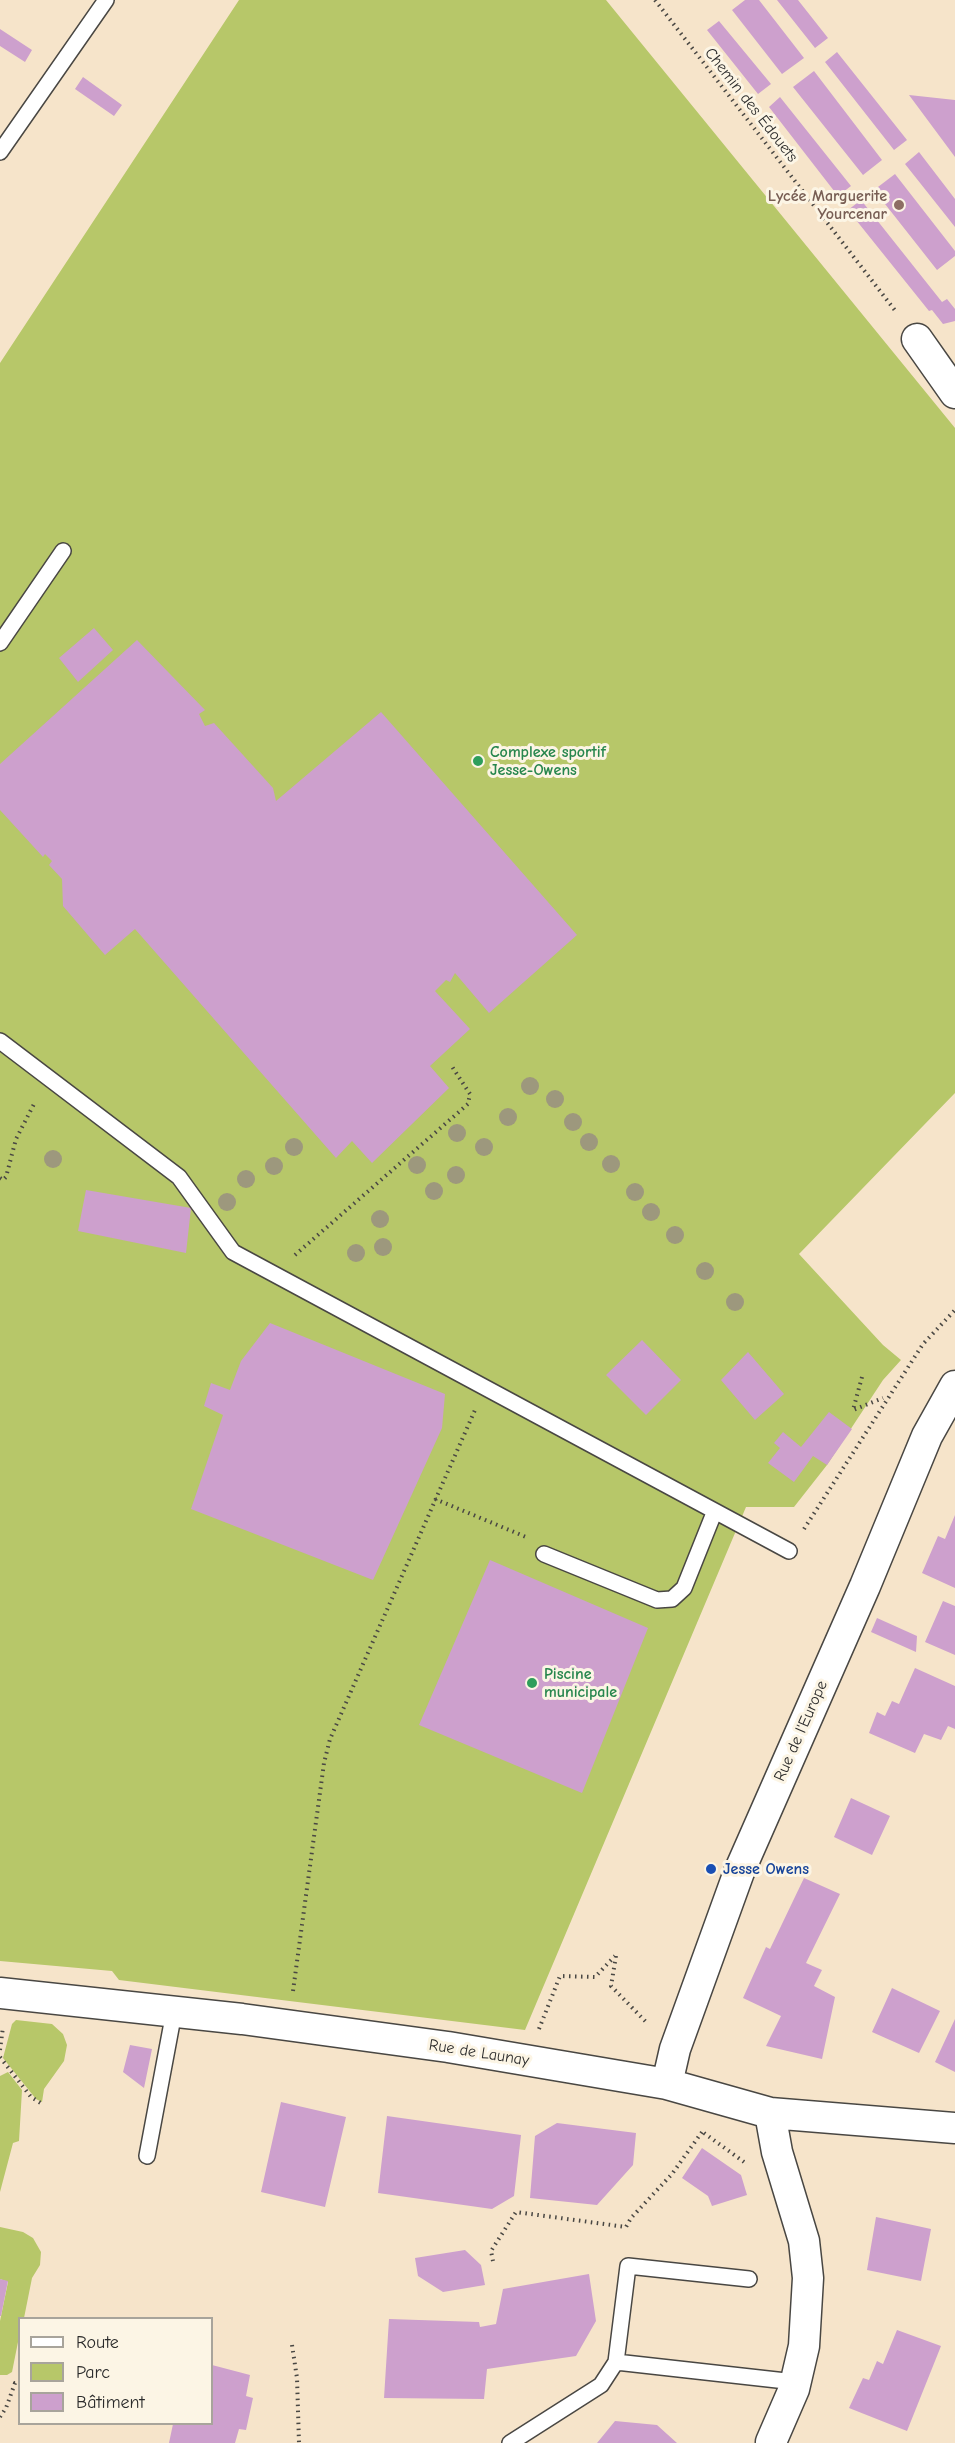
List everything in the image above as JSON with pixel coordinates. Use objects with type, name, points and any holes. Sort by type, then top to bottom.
[{"type":"street","points":[[916,339],[955,393]]},
{"type":"street","name":"Rue de l'Europe","points":[[667,2084],[675,2049],[739,1872],[865,1586],[927,1436],[955,1386]]},
{"type":"street","name":"Rue de Launay","points":[[0,1993],[174,2012],[448,2047],[667,2084],[770,2113],[955,2128]]},
{"type":"street","points":[[770,2113],[777,2152],[804,2241],[808,2278],[804,2346],[795,2382],[771,2442]]},
{"type":"lane","points":[[0,152],[106,0]]},
{"type":"lane","points":[[0,643],[63,551]]},
{"type":"lane","points":[[0,1041],[179,1177],[233,1251],[714,1513],[740,1523],[789,1551]]},
{"type":"lane","points":[[544,1554],[657,1600],[672,1599],[684,1588],[714,1513]]},
{"type":"lane","points":[[147,2156],[174,2012]]},
{"type":"lane","points":[[510,2443],[601,2385],[616,2361],[628,2266],[749,2279]]},
{"type":"lane","points":[[616,2361],[795,2382]]},
{"type":"path","name":"Chemin des Édouets","points":[[655,0],[916,339]]},
{"type":"path","points":[[276,1275],[468,1104],[470,1094],[451,1065]]},
{"type":"path","points":[[0,1178],[3,1180],[6,1177],[16,1140],[30,1116],[45,1075]]},
{"type":"path","points":[[789,1551],[923,1344],[955,1310]]},
{"type":"path","points":[[862,1377],[853,1410],[883,1398]]},
{"type":"path","points":[[293,1993],[324,1763],[330,1739],[485,1388]]},
{"type":"path","points":[[435,1499],[534,1541],[544,1554]]},
{"type":"path","points":[[526,2060],[560,1976],[595,1977],[616,1956]]},
{"type":"path","points":[[0,2057],[31,2097],[44,2105]]},
{"type":"path","points":[[493,2261],[491,2251],[516,2212],[626,2228],[631,2218],[672,2174],[702,2132]]},
{"type":"path","points":[[292,2345],[297,2378],[299,2443]]},
{"type":"path","points":[[0,2417],[6,2408],[15,2383],[18,2383]]},
{"type":"green space","name":"Complexe sportif Jesse-Owens","points":[[239,0],[606,0],[955,428],[955,1093],[799,1254],[883,1345],[901,1360],[883,1380],[827,1465],[794,1507],[746,1507],[525,2030],[119,1980],[112,1971],[0,1961],[0,363]]},
{"type":"green space","points":[[16,2020],[52,2024],[63,2034],[67,2045],[64,2061],[44,2089],[42,2102],[36,2099],[3,2058],[12,2024]]},
{"type":"green space","points":[[8,2072],[22,2090],[19,2141],[13,2143],[0,2192],[0,2076]]},
{"type":"green space","points":[[0,2227],[23,2232],[33,2238],[41,2252],[40,2265],[32,2278],[24,2317],[18,2317],[18,2342],[12,2372],[7,2375],[0,2375],[0,2321],[8,2282],[0,2279]]},
{"type":"building","points":[[745,0],[759,0],[804,58],[782,74],[732,10]]},
{"type":"building","points":[[777,0],[798,0],[828,38],[815,48]]},
{"type":"building","points":[[719,21],[771,84],[758,94],[707,30]]},
{"type":"building","points":[[0,29],[32,50],[25,62],[0,46]]},
{"type":"building","points":[[837,52],[907,140],[894,150],[825,62]]},
{"type":"building","points":[[814,71],[882,160],[863,175],[793,87]]},
{"type":"building","points":[[83,77],[122,105],[114,116],[75,89]]},
{"type":"building","points":[[909,95],[955,100],[955,157]]},
{"type":"building","points":[[780,97],[851,186],[838,196],[769,107]]},
{"type":"building","points":[[919,152],[955,199],[955,227],[905,164]]},
{"type":"building","points":[[895,174],[955,251],[955,256],[937,270],[874,190]]},
{"type":"building","points":[[861,200],[942,302],[947,299],[955,309],[955,321],[943,324],[932,310],[929,311],[848,210]]},
{"type":"building","points":[[94,628],[113,650],[78,682],[59,658]]},
{"type":"building","points":[[137,640],[205,710],[199,714],[205,726],[214,723],[273,788],[276,801],[381,712],[577,935],[489,1013],[455,973],[450,982],[446,980],[435,991],[470,1029],[430,1066],[449,1088],[372,1163],[352,1141],[336,1158],[135,929],[105,955],[63,906],[62,879],[49,865],[52,861],[45,854],[43,857],[0,810],[0,764]]},
{"type":"building","points":[[86,1190],[191,1208],[186,1253],[78,1231]]},
{"type":"building","points":[[270,1323],[445,1394],[442,1428],[373,1580],[191,1509],[223,1415],[204,1406],[211,1383],[230,1390],[241,1361]]},
{"type":"building","points":[[642,1340],[681,1380],[646,1415],[606,1375]]},
{"type":"building","points":[[748,1352],[784,1394],[755,1420],[721,1380]]},
{"type":"building","points":[[829,1412],[852,1429],[827,1465],[813,1456],[794,1482],[768,1463],[780,1448],[774,1443],[783,1432],[801,1447]]},
{"type":"building","points":[[955,1515],[955,1588],[922,1573],[938,1536],[945,1539]]},
{"type":"building","name":"Piscine municipale","points":[[490,1560],[648,1628],[582,1793],[419,1725]]},
{"type":"building","points":[[943,1601],[955,1606],[955,1655],[925,1642]]},
{"type":"building","points":[[877,1618],[917,1636],[916,1652],[871,1632]]},
{"type":"building","points":[[915,1668],[955,1686],[955,1729],[948,1726],[941,1740],[924,1734],[915,1753],[869,1733],[877,1712],[885,1716],[892,1701],[899,1704]]},
{"type":"building","points":[[851,1798],[890,1816],[872,1855],[834,1837]]},
{"type":"building","points":[[804,1878],[840,1894],[806,1963],[822,1970],[814,1986],[835,1997],[822,2059],[766,2046],[781,2016],[743,1998],[766,1947],[770,1949]]},
{"type":"building","points":[[892,1988],[940,2011],[919,2053],[872,2032]]},
{"type":"building","points":[[955,2019],[955,2072],[935,2062]]},
{"type":"building","points":[[130,2045],[152,2049],[144,2088],[123,2072]]},
{"type":"building","points":[[281,2102],[346,2117],[325,2207],[261,2192]]},
{"type":"building","points":[[387,2116],[521,2135],[514,2196],[492,2209],[378,2193]]},
{"type":"building","points":[[557,2123],[636,2133],[633,2165],[597,2205],[530,2198],[535,2136]]},
{"type":"building","points":[[702,2148],[741,2175],[747,2195],[712,2206],[708,2196],[682,2178]]},
{"type":"building","points":[[876,2217],[931,2229],[921,2281],[867,2270]]},
{"type":"building","points":[[465,2250],[481,2265],[485,2285],[443,2292],[418,2276],[415,2258]]},
{"type":"building","points":[[589,2274],[596,2321],[576,2356],[487,2369],[484,2399],[384,2398],[389,2319],[479,2322],[480,2327],[496,2324],[503,2289]]},
{"type":"building","points":[[0,2279],[8,2281],[1,2316],[0,2316]]},
{"type":"building","points":[[897,2330],[941,2346],[907,2431],[849,2408],[863,2378],[869,2380],[877,2361],[883,2364]]},
{"type":"building","points":[[213,2365],[250,2375],[246,2396],[253,2398],[246,2430],[239,2429],[235,2443],[169,2443],[173,2425],[213,2425]]},
{"type":"building","points":[[615,2421],[657,2425],[677,2443],[597,2443]]},
{"type":"place","name":"Lycée Marguerite Yourcenar","points":[[899,205]]},
{"type":"place","name":"Complexe sportif Jesse-Owens","points":[[478,761]]},
{"type":"place","name":"Piscine municipale","points":[[532,1683]]},
{"type":"place","name":"Jesse Owens","points":[[711,1869]]}]
